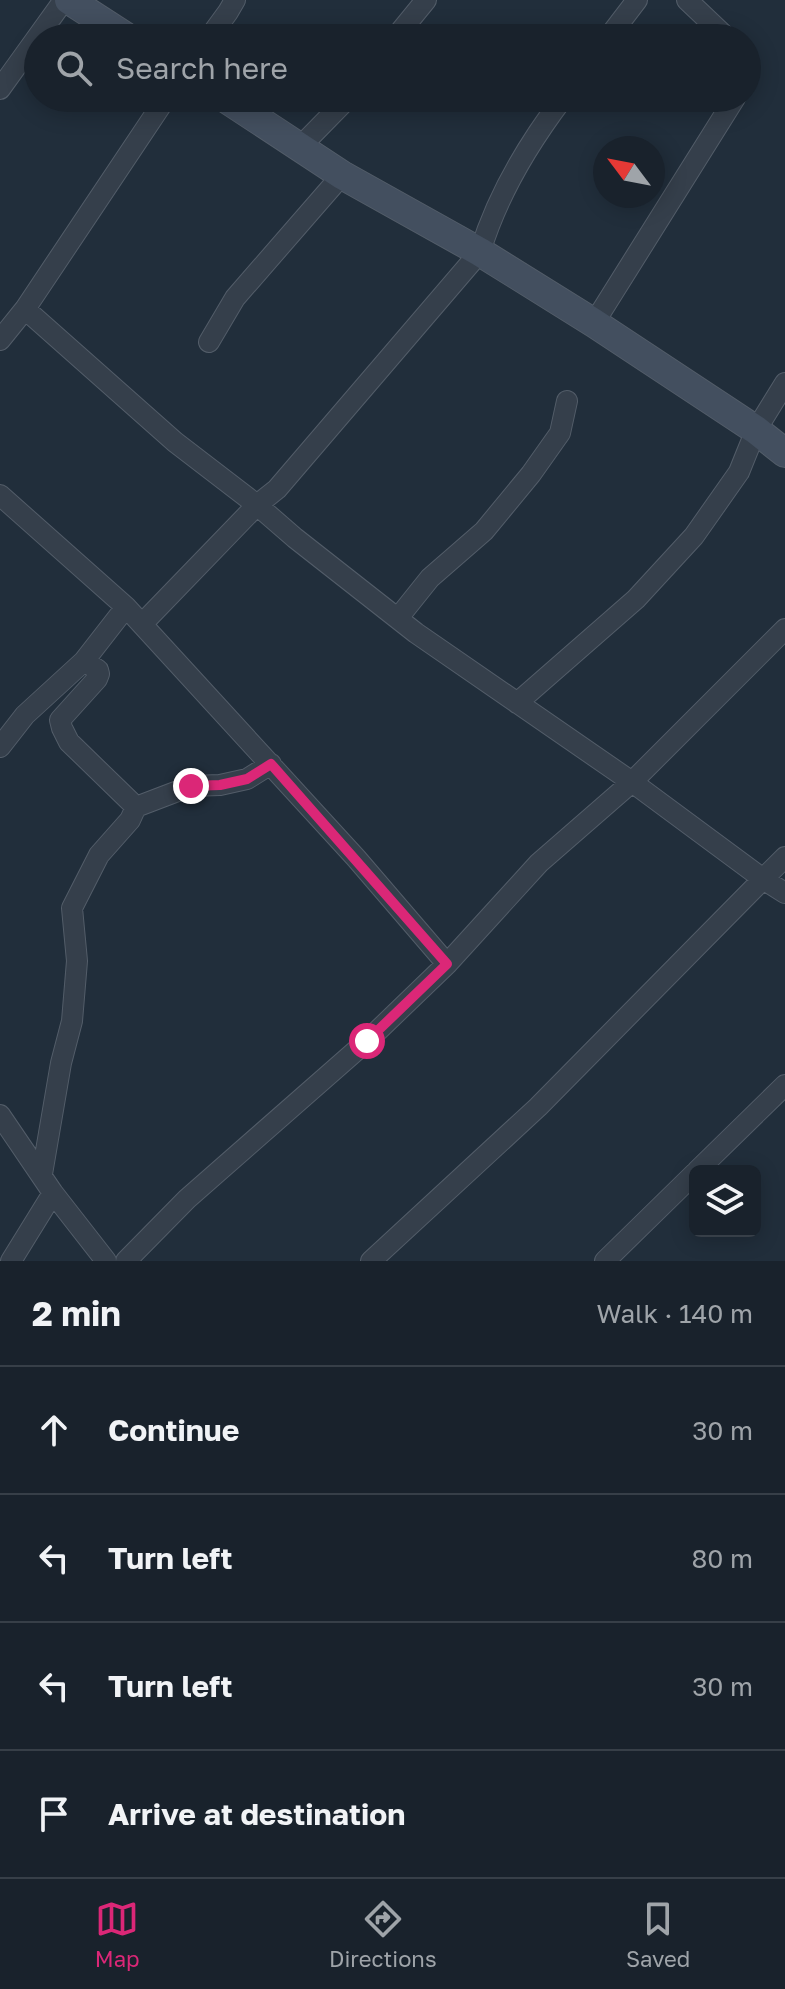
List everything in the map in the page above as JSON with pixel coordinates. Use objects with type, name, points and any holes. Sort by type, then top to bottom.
[{"type":"street","points":[[49,24],[67,0],[106,24]]},
{"type":"street","points":[[406,24],[426,0]]},
{"type":"street","points":[[619,24],[637,0]]},
{"type":"street","points":[[687,0],[712,24]]},
{"type":"street","points":[[219,24],[232,6]]},
{"type":"street","points":[[0,89],[24,57]]},
{"type":"street","points":[[0,340],[25,309],[157,112]]},
{"type":"street","points":[[247,112],[342,175],[480,252],[594,323],[756,430],[785,453]]},
{"type":"street","points":[[252,112],[262,122]]},
{"type":"street","points":[[300,147],[334,112]]},
{"type":"street","points":[[142,624],[257,505],[277,489],[480,252],[489,222],[506,187],[552,112]]},
{"type":"street","points":[[594,323],[726,112]]},
{"type":"street","points":[[209,342],[235,298],[342,175]]},
{"type":"street","points":[[25,309],[175,442],[398,618],[785,893]]},
{"type":"street","points":[[517,703],[636,599],[694,536],[739,472],[756,430],[785,383]]},
{"type":"street","points":[[398,618],[430,578],[484,531],[531,474],[560,433],[567,401]]},
{"type":"street","points":[[0,495],[126,607],[271,764],[447,964]]},
{"type":"street","points":[[0,747],[25,715],[84,661],[126,607]]},
{"type":"street","points":[[126,1261],[187,1199],[367,1041],[447,964],[539,863],[632,782],[785,629]]},
{"type":"street","points":[[84,661],[99,674],[60,720],[62,728],[69,742],[136,807]]},
{"type":"street","points":[[42,1174],[61,1063],[72,1021],[77,961],[72,908],[99,855],[130,820],[136,807],[191,786],[220,785],[247,779],[271,764]]},
{"type":"street","points":[[371,1261],[538,1107],[785,857]]},
{"type":"street","points":[[703,1165],[785,1085]]},
{"type":"street","points":[[0,1115],[53,1193],[106,1261]]},
{"type":"street","points":[[605,1261],[689,1179]]},
{"type":"street","points":[[11,1261],[53,1193]]},
{"type":"route","points":[[191,786],[220,785],[247,779],[271,764],[447,964],[367,1041]]}]
